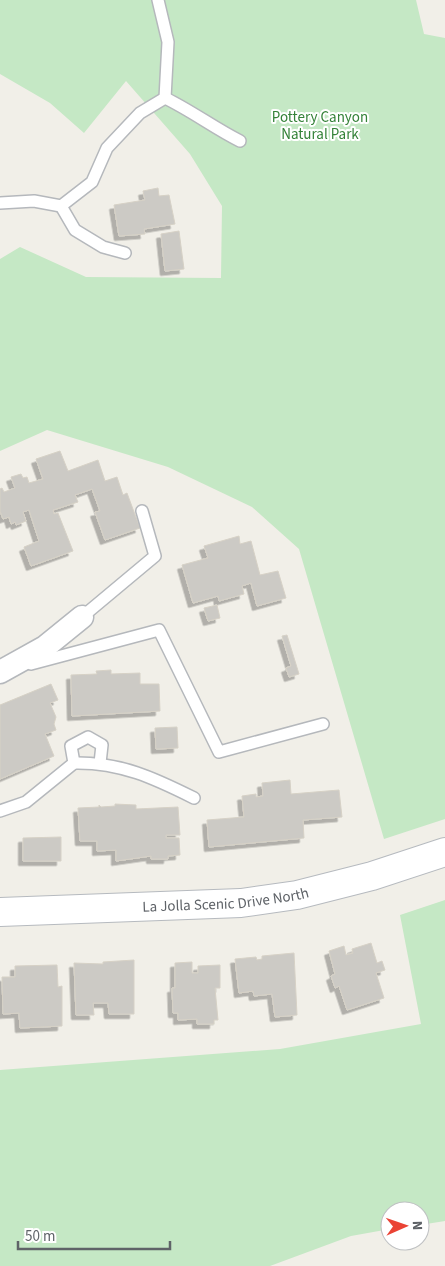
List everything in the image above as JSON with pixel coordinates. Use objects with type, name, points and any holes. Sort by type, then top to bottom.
[{"type":"main road","name":"La Jolla Scenic Drive North","points":[[0,912],[260,901],[297,896],[372,876],[445,852]]},
{"type":"street","points":[[0,672],[45,647],[82,617]]},
{"type":"lane","points":[[158,0],[168,42],[165,98]]},
{"type":"lane","points":[[165,98],[195,112],[209,125],[240,141]]},
{"type":"lane","points":[[0,203],[34,201],[61,206],[92,182],[107,148],[140,113],[165,98]]},
{"type":"lane","points":[[61,206],[75,230],[103,247],[125,253]]},
{"type":"lane","points":[[82,617],[155,556],[142,511]]},
{"type":"lane","points":[[0,672],[159,630],[219,752],[323,724]]},
{"type":"lane","points":[[74,763],[71,746],[88,737],[102,745],[100,762]]},
{"type":"lane","points":[[0,810],[26,802],[74,763],[100,762],[150,776],[194,798]]},
{"type":"green space","name":"Pottery Canyon Natural Park","points":[[0,0],[416,0],[424,34],[445,38],[445,819],[384,839],[299,549],[252,507],[168,467],[47,430],[0,451],[0,259],[20,247],[86,277],[221,278],[222,206],[190,154],[126,81],[84,133],[50,103],[0,74]]},
{"type":"green space","points":[[445,900],[445,1221],[430,1223],[430,1201],[380,1201],[380,1231],[351,1236],[270,1266],[0,1266],[0,1070],[280,1049],[421,1024],[400,915]]},
{"type":"building","points":[[158,188],[159,196],[169,195],[175,224],[144,229],[145,234],[119,236],[114,205],[145,200],[143,191]]},
{"type":"building","points":[[179,231],[184,269],[165,271],[161,234]]},
{"type":"building","points":[[60,451],[68,471],[98,460],[105,481],[117,477],[123,495],[127,493],[140,528],[105,540],[95,512],[100,511],[92,489],[75,495],[78,502],[53,510],[54,514],[58,513],[73,551],[31,566],[24,547],[39,541],[29,510],[23,512],[26,521],[16,525],[15,522],[11,524],[9,517],[3,519],[0,511],[0,489],[2,488],[4,492],[15,488],[11,477],[21,474],[23,478],[27,477],[29,483],[43,479],[36,459]]},
{"type":"building","points":[[239,536],[240,544],[251,541],[260,575],[278,571],[286,598],[257,606],[251,583],[242,586],[244,594],[219,601],[218,596],[193,603],[182,565],[208,558],[204,546]]},
{"type":"building","points":[[217,605],[220,618],[208,621],[204,608]]},
{"type":"building","points":[[287,635],[299,674],[289,677],[286,668],[291,666],[282,636]]},
{"type":"building","points":[[111,670],[111,674],[140,673],[140,684],[159,684],[160,711],[72,716],[71,675],[97,674],[96,671]]},
{"type":"building","points":[[51,684],[58,700],[50,703],[56,717],[54,724],[56,730],[45,734],[54,756],[0,779],[0,705]]},
{"type":"building","points":[[177,727],[178,748],[156,749],[155,728]]},
{"type":"building","points":[[290,780],[291,794],[339,790],[342,817],[303,820],[304,838],[209,847],[207,820],[244,817],[242,796],[256,794],[256,797],[263,796],[262,783]]},
{"type":"building","points":[[115,804],[136,805],[136,809],[178,807],[180,835],[166,835],[166,838],[179,838],[180,855],[168,856],[168,859],[151,859],[151,856],[116,861],[116,850],[97,851],[97,841],[80,841],[78,808],[99,807],[99,805],[101,807],[115,806]]},
{"type":"building","points":[[61,837],[61,861],[23,861],[23,838]]},
{"type":"building","points":[[371,943],[377,963],[382,961],[385,970],[376,973],[384,998],[347,1010],[339,986],[335,988],[331,976],[335,974],[329,951],[344,946],[346,955],[353,953],[352,949]]},
{"type":"building","points":[[294,953],[297,1015],[275,1017],[272,994],[254,996],[253,991],[239,993],[235,959],[256,957],[257,960],[262,959],[262,956]]},
{"type":"building","points":[[134,960],[134,1014],[109,1014],[108,1003],[93,1003],[94,1015],[76,1015],[74,963],[103,964],[103,962]]},
{"type":"building","points":[[192,962],[192,973],[198,973],[198,966],[220,965],[220,988],[215,988],[218,1020],[214,1020],[214,1024],[197,1024],[197,1019],[178,1020],[178,1013],[173,1013],[172,988],[175,988],[175,963]]},
{"type":"building","points":[[57,965],[58,987],[62,986],[62,1026],[20,1028],[19,1013],[3,1014],[2,977],[15,977],[15,966]]}]
